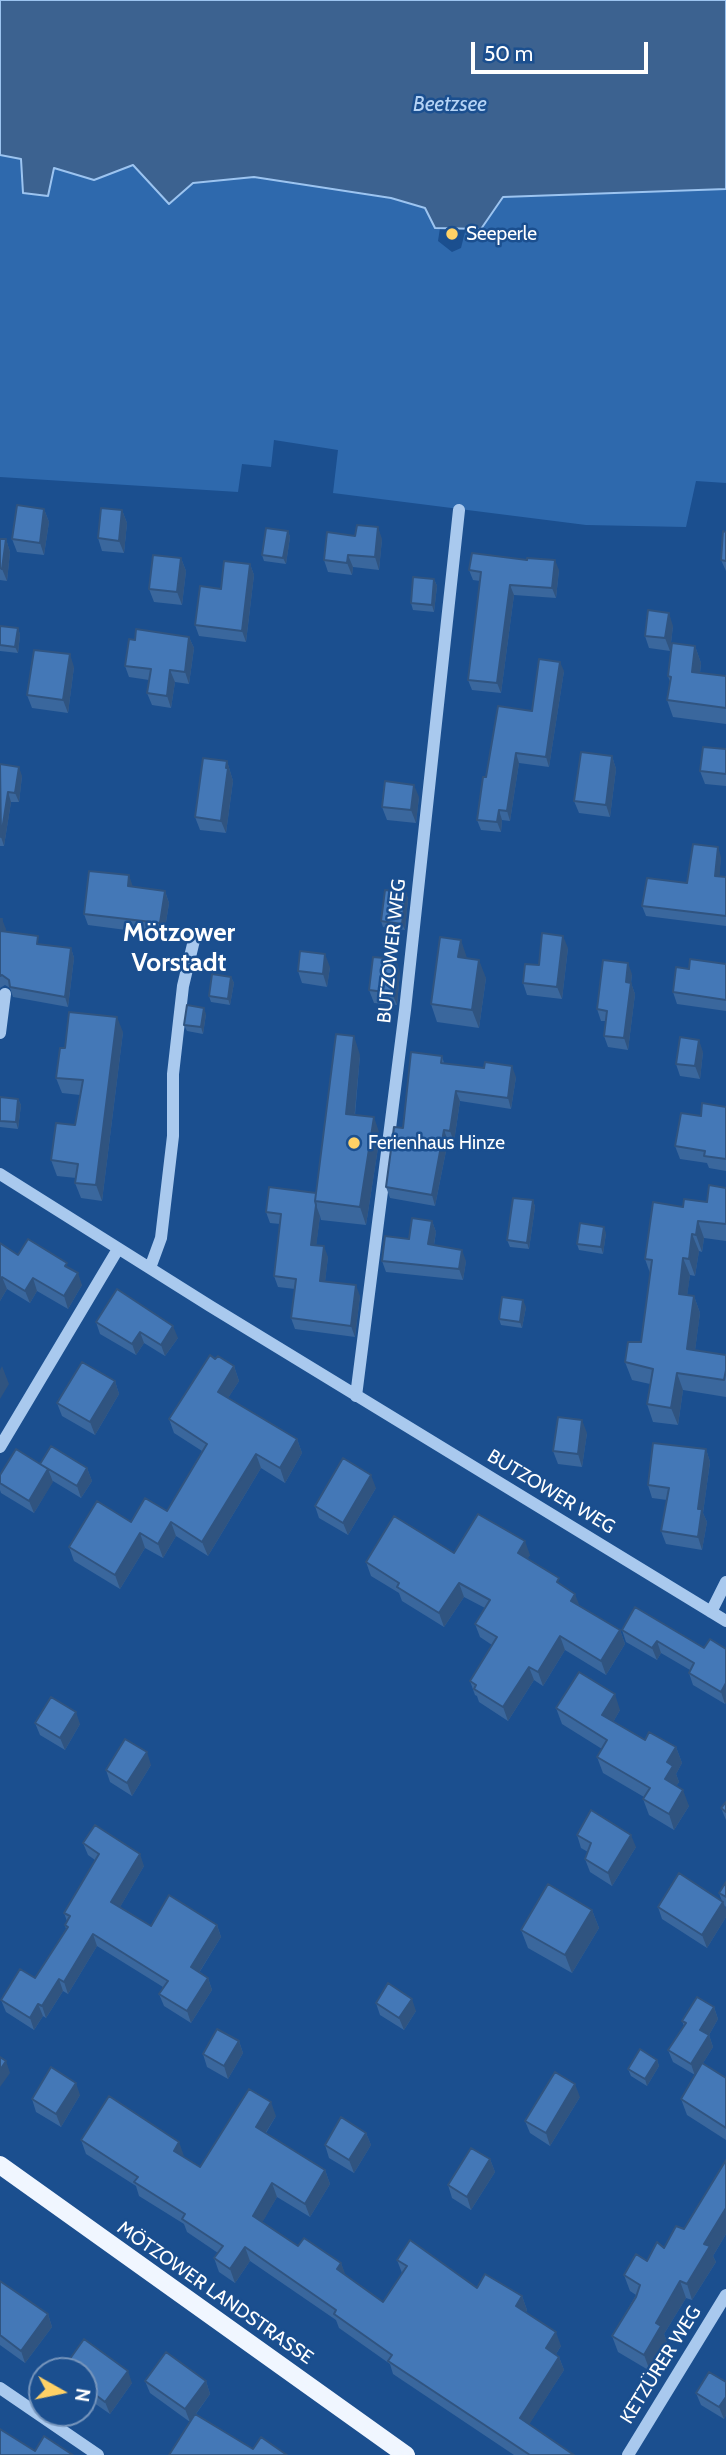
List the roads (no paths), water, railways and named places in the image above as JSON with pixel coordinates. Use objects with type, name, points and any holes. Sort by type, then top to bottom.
[{"type":"main road","name":"MÖTZOWER LANDSTRASSE","points":[[0,2165],[406,2455]]},
{"type":"street","name":"BUTZOWER WEG","points":[[356,1396],[405,1010],[459,510]]},
{"type":"street","points":[[150,1268],[161,1238],[173,1136],[174,1061],[183,986],[195,936]]},
{"type":"street","points":[[0,1033],[5,994]]},
{"type":"street","name":"BUTZOWER WEG","points":[[0,1174],[356,1396],[726,1621]]},
{"type":"street","points":[[0,1447],[118,1249]]},
{"type":"street","points":[[712,1612],[726,1582]]},
{"type":"street","name":"KETZÜRER WEG","points":[[628,2455],[726,2295]]},
{"type":"street","points":[[0,2388],[98,2455]]},
{"type":"water","name":"Beetzsee","points":[[0,0],[726,0],[726,189],[503,197],[481,229],[435,228],[425,208],[391,198],[254,177],[193,183],[169,204],[133,165],[94,180],[54,168],[48,196],[23,193],[21,159],[0,155]]},
{"type":"place","name":"Seeperle","points":[[452,234]]},
{"type":"place","name":"Ferienhaus Hinze","points":[[354,1143]]},
{"type":"district","name":"Mötzower Vorstadt","points":[[179,948]]}]
